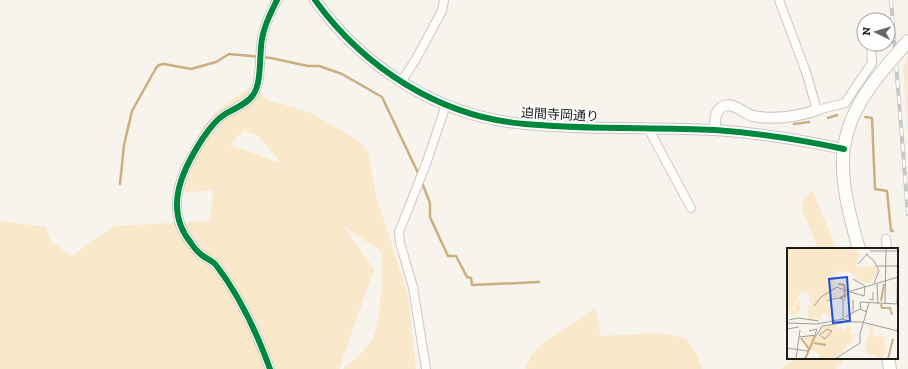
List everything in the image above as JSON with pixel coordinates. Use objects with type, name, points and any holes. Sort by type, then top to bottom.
[{"type":"main road","points":[[859,248],[844,190],[842,175],[844,149],[855,112],[867,90],[905,45]]},
{"type":"street","points":[[270,369],[257,338],[231,287],[214,263],[202,256],[182,230],[178,217],[177,205],[182,173],[203,138],[212,126],[224,115],[252,96],[257,86],[262,37],[268,19],[277,0]]},
{"type":"street","name":"迫間寺岡通り","points":[[315,0],[336,28],[377,66],[400,82],[446,105],[473,114],[524,124],[715,130],[778,136],[844,149]]},
{"type":"street","points":[[400,82],[416,59],[442,11],[444,0]]},
{"type":"street","points":[[779,0],[806,72],[817,110]]},
{"type":"street","points":[[715,130],[716,115],[720,109],[726,105],[732,106],[753,116],[776,118],[794,117],[845,103],[872,63],[871,52]]},
{"type":"street","points":[[426,369],[413,287],[400,243],[399,232],[426,164],[446,105]]},
{"type":"street","points":[[648,128],[690,208]]},
{"type":"street","points":[[886,239],[887,248]]},
{"type":"shaded area","points":[[908,55],[908,135],[903,68]]},
{"type":"shaded area","points":[[249,88],[271,101],[309,112],[359,141],[368,151],[376,195],[408,295],[416,369],[343,369],[364,350],[374,335],[379,312],[381,251],[343,226],[374,269],[339,369],[0,369],[0,221],[46,227],[51,242],[72,256],[114,226],[210,221],[213,190],[181,193],[187,167],[196,141],[208,120],[231,100]],"holes":[[[244,130],[258,136],[281,163],[230,145]]]},
{"type":"shaded area","points":[[813,191],[836,248],[818,248],[802,209],[803,198]]},
{"type":"shaded area","points":[[595,309],[601,336],[658,333],[686,338],[697,354],[702,369],[525,369],[532,354],[544,342]]},
{"type":"shaded area","points":[[794,359],[844,359],[836,369],[781,369]]},
{"type":"waterway","points":[[120,184],[124,145],[132,111],[156,68],[159,65],[164,64],[191,69],[216,62],[229,54],[271,58],[308,66],[319,66],[342,74],[382,97],[419,175]]},
{"type":"waterway","points":[[828,118],[837,115]]},
{"type":"waterway","points":[[865,117],[872,118],[875,189],[887,191],[891,231],[893,231]]},
{"type":"waterway","points":[[794,124],[809,122]]},
{"type":"waterway","points":[[421,180],[430,203],[430,217],[448,256],[456,256],[467,277],[471,278],[472,285],[539,282]]},
{"type":"railway","points":[[891,0],[908,214]]},
{"type":"cycle path","points":[[270,369],[253,328],[232,289],[216,265],[203,256],[192,245],[183,230],[178,217],[177,203],[179,190],[188,163],[205,135],[219,119],[247,101],[256,90],[264,29],[277,0]]},
{"type":"cycle path","points":[[315,0],[335,25],[357,47],[381,67],[406,85],[434,100],[463,111],[494,119],[525,124],[572,127],[715,130],[780,137],[844,149]]}]
